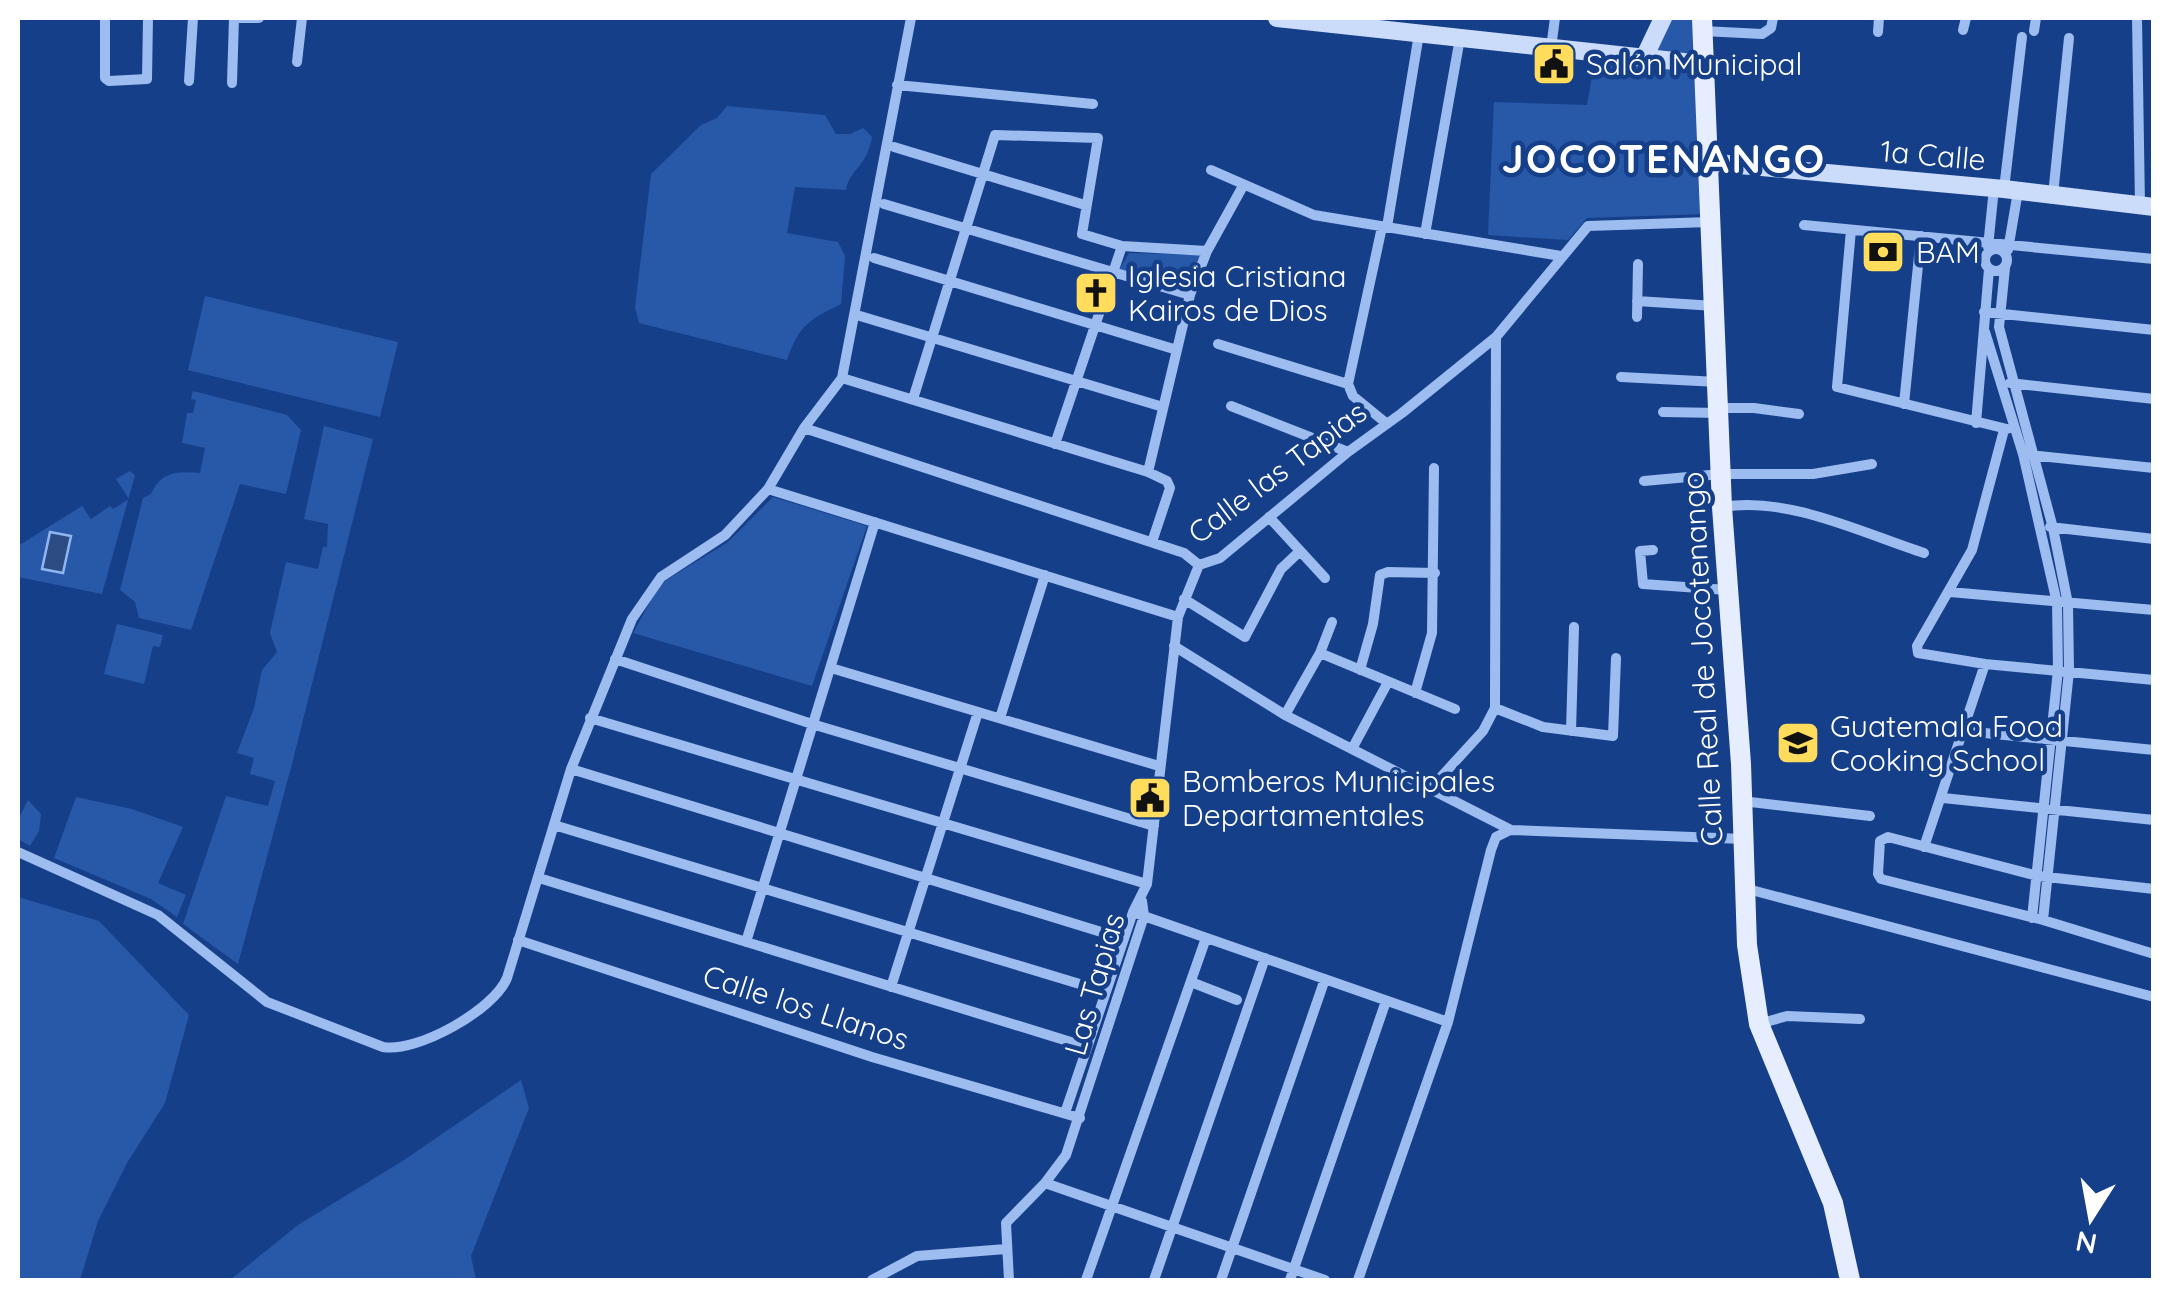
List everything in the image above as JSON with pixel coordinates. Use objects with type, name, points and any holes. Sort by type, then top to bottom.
[{"type":"main road","name":"Calle Real de Jocotenango","points":[[1702,24],[1722,508],[1742,800],[1747,945],[1758,1024],[1832,1202],[1850,1280]]},
{"type":"street","points":[[105,18],[109,81],[146,79],[148,18]]},
{"type":"street","points":[[189,81],[193,18]]},
{"type":"street","points":[[232,83],[236,18],[259,18]]},
{"type":"street","points":[[297,62],[302,18]]},
{"type":"street","points":[[18,852],[158,916],[267,1002],[383,1047],[395,1049],[415,1044],[491,1002],[503,988],[571,769],[632,620],[660,577],[725,535],[768,489],[804,428],[842,378],[910,18]]},
{"type":"street","points":[[1277,18],[1372,23],[1420,34],[1702,64]]},
{"type":"street","points":[[1552,48],[1555,18]]},
{"type":"street","points":[[1644,58],[1663,18]]},
{"type":"street","points":[[1702,24],[1762,34],[1771,28],[1773,18]]},
{"type":"street","points":[[1878,32],[1879,18]]},
{"type":"street","points":[[1963,30],[1966,18]]},
{"type":"street","points":[[2034,30],[2036,18]]},
{"type":"street","points":[[2137,18],[2147,207]]},
{"type":"street","points":[[1386,423],[1352,396],[1348,384],[1384,227],[1420,34]]},
{"type":"street","points":[[2022,37],[2005,190],[2008,250],[1999,327],[2063,604],[2064,671],[2037,919]]},
{"type":"street","points":[[1425,234],[1460,38]]},
{"type":"street","points":[[2053,195],[2068,38]]},
{"type":"street","points":[[897,84],[1094,104]]},
{"type":"street","points":[[913,398],[994,135],[1098,138],[1082,234],[1122,246],[1207,251]]},
{"type":"street","points":[[894,148],[1085,205]]},
{"type":"street","name":"1a Calle","points":[[1706,162],[2147,207]]},
{"type":"street","points":[[1211,170],[1314,215],[1561,256]]},
{"type":"street","points":[[1148,472],[1190,295],[1207,251],[1243,186]]},
{"type":"street","points":[[1976,423],[1989,269],[1985,260],[2005,190]]},
{"type":"street","points":[[884,204],[1190,295]]},
{"type":"street","name":"Calle las Tapias","points":[[1142,900],[1178,617],[1199,565],[1220,558],[1496,337],[1588,226],[1711,222]]},
{"type":"street","points":[[1804,225],[1921,236],[2008,250],[2154,260]]},
{"type":"street","points":[[1851,230],[1837,387],[2008,428]]},
{"type":"street","points":[[1904,404],[1921,236]]},
{"type":"street","points":[[1055,444],[1122,246]]},
{"type":"street","points":[[874,258],[1177,350]]},
{"type":"street","points":[[1637,317],[1638,264]]},
{"type":"street","points":[[1989,269],[2005,268]]},
{"type":"street","points":[[1636,302],[1716,306]]},
{"type":"street","points":[[1984,312],[2154,330]]},
{"type":"street","points":[[860,316],[1164,406]]},
{"type":"street","points":[[1985,332],[2008,428],[2028,455],[2154,468]]},
{"type":"street","points":[[1430,789],[1483,732],[1494,708],[1496,337]]},
{"type":"street","points":[[1218,344],[1348,384]]},
{"type":"street","points":[[1621,377],[1719,382]]},
{"type":"street","points":[[842,378],[1148,472],[1170,483],[1152,542]]},
{"type":"street","points":[[1998,381],[2154,400]]},
{"type":"street","points":[[1232,406],[1348,452]]},
{"type":"street","points":[[1663,412],[1754,408],[1799,414]]},
{"type":"street","points":[[804,428],[1184,553],[1199,565]]},
{"type":"street","points":[[2008,428],[1978,533],[1918,646],[1918,653],[1985,664],[2154,680]]},
{"type":"street","points":[[1644,481],[1721,474],[1813,474],[1872,464]]},
{"type":"street","points":[[1415,693],[1432,634],[1434,468]]},
{"type":"street","points":[[768,489],[1178,617]]},
{"type":"street","points":[[1722,508],[1774,505],[1924,553]]},
{"type":"street","points":[[1269,517],[1325,578]]},
{"type":"street","points":[[746,942],[875,522]]},
{"type":"street","points":[[2047,527],[2154,538]]},
{"type":"street","points":[[1653,550],[1640,551],[1643,584],[1728,590]]},
{"type":"street","points":[[1184,599],[1245,637],[1281,569],[1300,551]]},
{"type":"street","points":[[1360,670],[1373,624],[1380,575],[1435,573]]},
{"type":"street","points":[[1000,718],[1045,576]]},
{"type":"street","points":[[1950,592],[2154,610]]},
{"type":"street","points":[[1285,714],[1320,653],[1332,622]]},
{"type":"street","points":[[1571,731],[1574,627]]},
{"type":"street","points":[[1174,646],[1285,714],[1511,830]]},
{"type":"street","points":[[1320,653],[1455,709]]},
{"type":"street","points":[[615,658],[959,770],[1154,826]]},
{"type":"street","points":[[1494,708],[1542,727],[1613,736],[1616,658]]},
{"type":"street","points":[[1924,847],[1985,664]]},
{"type":"street","points":[[831,668],[1159,766]]},
{"type":"street","points":[[1352,749],[1388,682]]},
{"type":"street","points":[[892,987],[978,712]]},
{"type":"street","points":[[590,718],[1147,884]]},
{"type":"street","points":[[1964,731],[2154,750]]},
{"type":"street","points":[[571,769],[1124,938]]},
{"type":"street","points":[[1943,798],[2154,820]]},
{"type":"street","points":[[1742,800],[1870,816]]},
{"type":"street","points":[[554,825],[1106,992]]},
{"type":"street","points":[[1358,1280],[1448,1022],[1496,837],[1511,830],[1744,839]]},
{"type":"street","points":[[2154,889],[2043,877],[1924,847],[1883,838],[1880,841],[1878,877],[2154,954]]},
{"type":"street","points":[[539,878],[1087,1047]]},
{"type":"street","points":[[1743,887],[2154,998]]},
{"type":"street","name":"Las Tapias","points":[[1009,1280],[1006,1223],[1066,1155],[1142,900]]},
{"type":"street","points":[[1138,914],[1448,1022]]},
{"type":"street","name":"Las Tapias","points":[[1065,1113],[1124,938],[1138,914]]},
{"type":"street","points":[[1086,1280],[1206,938]]},
{"type":"street","name":"Calle los Llanos","points":[[518,940],[855,1051],[1080,1118]]},
{"type":"street","points":[[1154,1280],[1265,958]]},
{"type":"street","points":[[1222,1280],[1326,980]]},
{"type":"street","points":[[1191,982],[1237,1000]]},
{"type":"street","points":[[1292,1275],[1386,1000]]},
{"type":"street","points":[[1758,1024],[1787,1016],[1860,1019]]},
{"type":"street","points":[[1045,1183],[1232,1249],[1292,1275],[1325,1280]]},
{"type":"street","points":[[872,1280],[917,1256],[1006,1249]]},
{"type":"shaded area","points":[[1665,18],[1697,18],[1697,59],[1649,54]]},
{"type":"shaded area","points":[[1595,59],[1696,69],[1704,214],[1587,218],[1568,240],[1488,235],[1494,102],[1587,105]]},
{"type":"shaded area","points":[[727,106],[825,115],[836,134],[850,134],[863,128],[872,137],[846,190],[795,187],[787,233],[838,242],[845,256],[841,304],[806,325],[787,360],[639,323],[635,307],[651,174],[701,125],[717,118]]},
{"type":"shaded area","points":[[1129,253],[1201,255],[1186,290],[1118,272]]},
{"type":"shaded area","points":[[205,296],[398,342],[380,417],[188,370]]},
{"type":"shaded area","points":[[193,391],[287,415],[301,430],[286,494],[240,484],[191,630],[139,618],[135,602],[120,590],[143,498],[171,474],[200,473],[205,448],[182,443],[187,413],[193,413],[196,400],[191,399]]},
{"type":"shaded area","points":[[324,426],[373,439],[238,964],[183,924],[226,796],[268,806],[275,781],[250,774],[254,758],[237,753],[254,708],[262,670],[277,652],[270,633],[286,562],[318,569],[323,547],[327,547],[328,524],[304,519]]},
{"type":"shaded area","points":[[130,471],[135,475],[129,498],[116,479]]},
{"type":"shaded area","points":[[773,497],[867,526],[812,686],[633,633],[660,584],[728,542]]},
{"type":"shaded area","points":[[128,499],[102,594],[18,577],[18,546],[82,506],[91,519]]},
{"type":"shaded area","points":[[50,532],[71,536],[63,573],[42,569]]},
{"type":"shaded area","points":[[117,624],[163,635],[160,647],[153,646],[144,684],[104,674]]},
{"type":"shaded area","points":[[76,797],[132,809],[183,827],[158,883],[186,895],[177,917],[151,899],[54,858]]},
{"type":"shaded area","points":[[28,800],[41,814],[39,831],[30,846],[18,839],[18,820]]},
{"type":"shaded area","points":[[18,897],[99,921],[189,1015],[165,1103],[127,1163],[98,1221],[80,1280],[18,1280]]},
{"type":"shaded area","points":[[521,1080],[529,1108],[471,1256],[476,1280],[230,1280],[298,1225],[404,1160]]},
{"type":"place","name":"Salón Municipal","points":[[1554,64]]},
{"type":"place","name":"BAM","points":[[1883,252]]},
{"type":"place","name":"Iglesia Cristiana Kairos de Dios","points":[[1096,293]]},
{"type":"place","name":"Guatemala Food Cooking School","points":[[1798,743]]},
{"type":"place","name":"Bomberos Municipales Departamentales","points":[[1150,798]]},
{"type":"district","name":"JOCOTENANGO","points":[[1664,158]]}]
